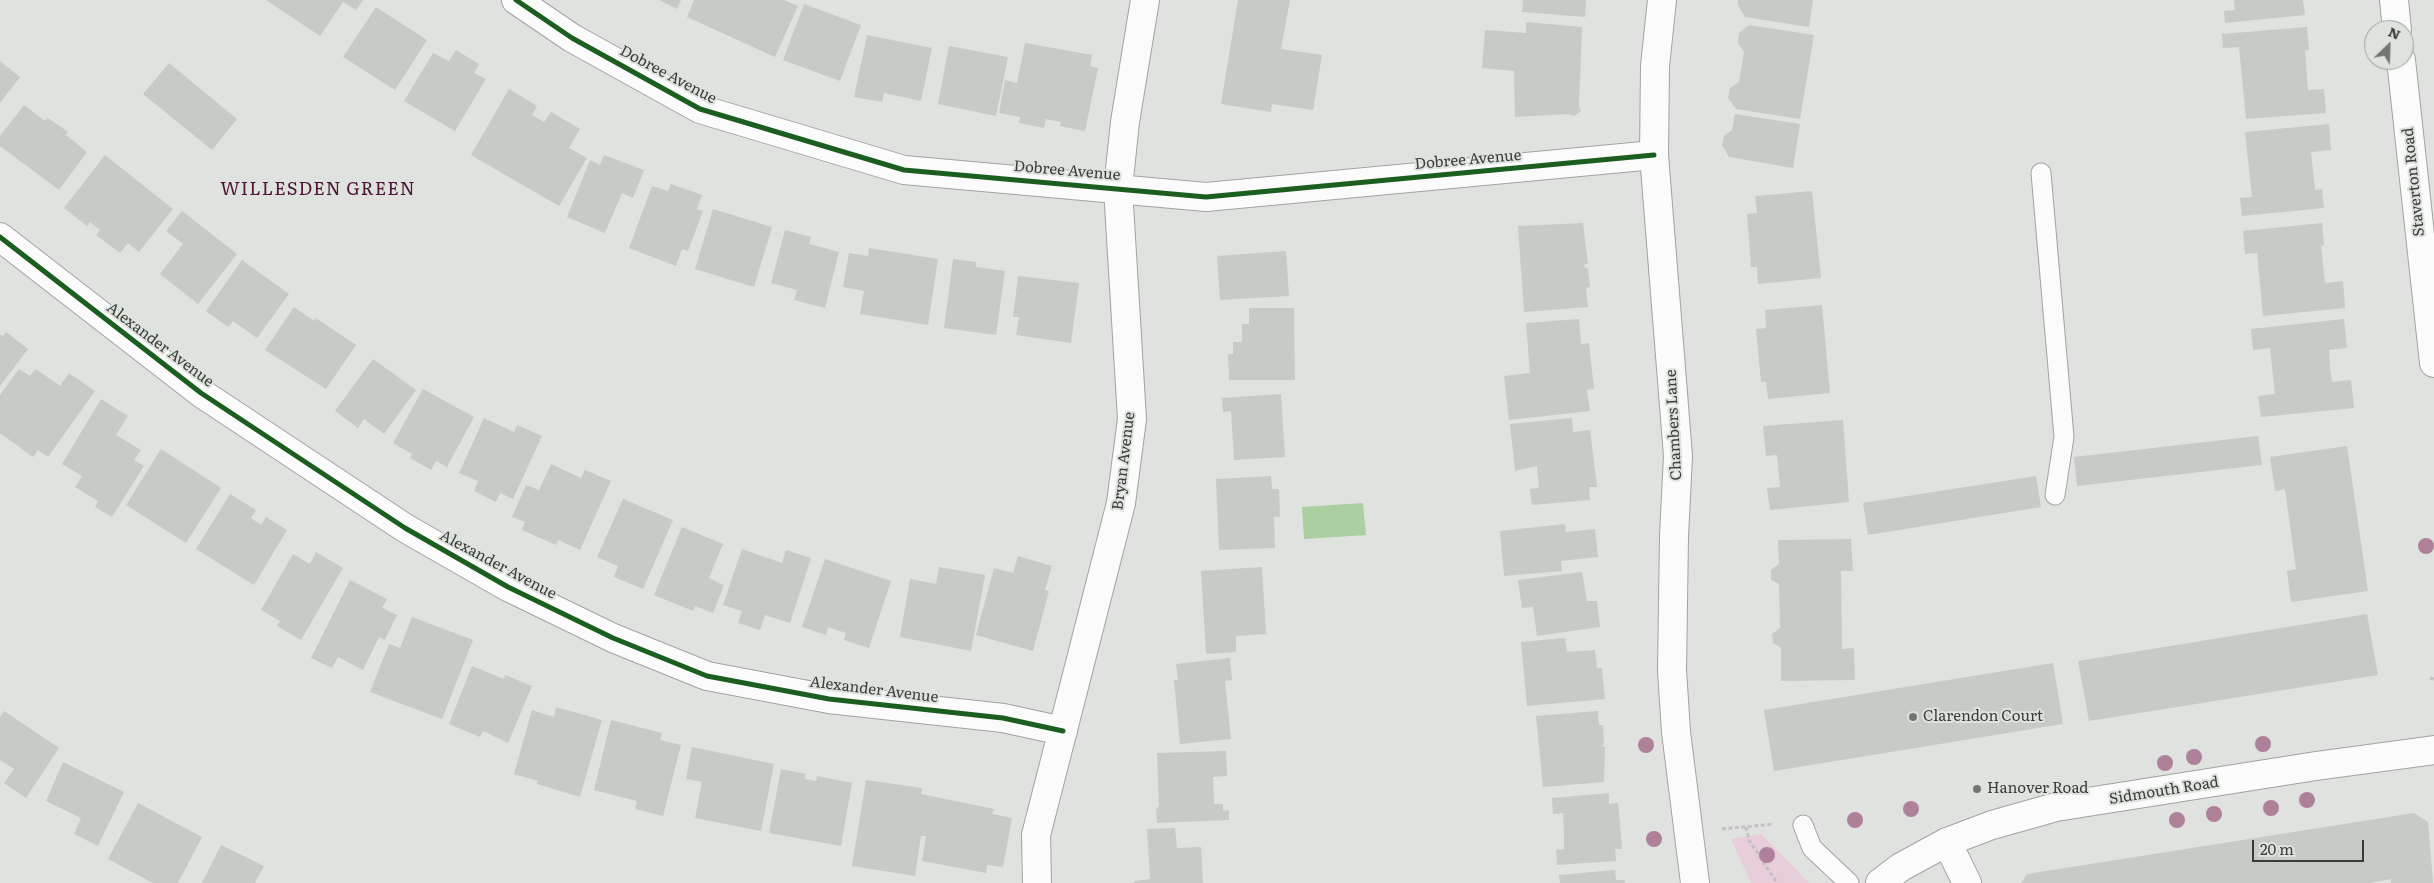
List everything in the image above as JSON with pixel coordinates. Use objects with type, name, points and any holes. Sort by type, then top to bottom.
[{"type":"street","name":"Dobree Avenue","points":[[516,0],[572,38],[700,109],[904,170],[1206,197],[1654,155]]},
{"type":"street","name":"Bryan Avenue","points":[[1037,883],[1036,835],[1121,503],[1132,419],[1118,188],[1145,0]]},
{"type":"street","name":"Chambers Lane","points":[[1662,0],[1655,66],[1654,155],[1678,456],[1674,536],[1672,670],[1676,732],[1698,882]]},
{"type":"street","points":[[2394,0],[2396,20]]},
{"type":"street","name":"Staverton Road","points":[[2402,70],[2434,363]]},
{"type":"street","name":"Alexander Avenue","points":[[0,237],[201,393],[405,528],[508,586],[613,638],[707,676],[829,699],[1003,718],[1063,731]]},
{"type":"street","name":"Sidmouth Road","points":[[1880,883],[1901,867],[1947,842],[1992,825],[2056,807],[2316,766],[2434,750]]},
{"type":"street","points":[[1947,842],[1967,883]]},
{"type":"lane","points":[[2041,173],[2064,437],[2055,495]]},
{"type":"lane","points":[[1802,825],[1812,848],[1849,883]]},
{"type":"path","points":[[1722,829],[1779,824]]},
{"type":"path","points":[[1746,827],[1749,840],[1776,883]]},
{"type":"shaded area","points":[[1363,503],[1366,535],[1304,539],[1302,507]]},
{"type":"shaded area","points":[[1761,834],[1809,883],[1751,883],[1731,839]]},
{"type":"building","points":[[266,0],[363,0],[356,10],[343,2],[320,36]]},
{"type":"building","points":[[659,0],[681,0],[677,9]]},
{"type":"building","points":[[694,0],[784,0],[798,6],[775,57],[687,17]]},
{"type":"building","points":[[1238,0],[1290,0],[1281,49],[1322,55],[1313,110],[1272,104],[1271,112],[1221,104]]},
{"type":"building","points":[[1523,0],[1586,0],[1585,17],[1522,12]]},
{"type":"building","points":[[1738,0],[1813,0],[1809,27],[1745,17],[1738,5]]},
{"type":"building","points":[[2234,0],[2303,0],[2305,15],[2225,23],[2224,11],[2235,10]]},
{"type":"building","points":[[804,4],[861,25],[840,81],[783,60]]},
{"type":"building","points":[[376,7],[427,40],[395,90],[343,57]]},
{"type":"building","points":[[1526,22],[1582,27],[1579,106],[1581,111],[1574,116],[1569,114],[1515,117],[1514,71],[1482,68],[1485,30],[1526,33]]},
{"type":"building","points":[[1749,25],[1814,35],[1800,119],[1736,109],[1728,98],[1730,88],[1739,82],[1744,52],[1738,43],[1739,33]]},
{"type":"building","points":[[2307,27],[2309,50],[2305,50],[2308,90],[2324,89],[2326,113],[2246,119],[2239,47],[2223,48],[2222,34]]},
{"type":"building","points":[[867,35],[932,48],[921,101],[884,93],[882,102],[854,97]]},
{"type":"building","points":[[1025,43],[1092,55],[1090,66],[1098,68],[1085,131],[1060,126],[1061,122],[1046,119],[1044,128],[1019,123],[1020,117],[999,113],[1005,80],[1017,83]]},
{"type":"building","points":[[949,46],[1008,57],[996,116],[938,104]]},
{"type":"building","points":[[456,50],[479,64],[474,73],[486,79],[455,131],[404,101],[433,53],[449,61]]},
{"type":"building","points":[[0,61],[20,77],[0,103]]},
{"type":"building","points":[[169,63],[237,119],[212,150],[143,94]]},
{"type":"building","points":[[509,89],[537,106],[532,115],[544,122],[551,112],[580,129],[569,148],[587,158],[559,206],[471,155]]},
{"type":"building","points":[[24,105],[45,121],[48,118],[68,132],[66,135],[87,152],[59,190],[0,146],[0,136]]},
{"type":"building","points":[[1735,114],[1800,124],[1793,168],[1729,157],[1722,145],[1724,136],[1732,130]]},
{"type":"building","points":[[2329,124],[2331,150],[2311,152],[2315,190],[2322,189],[2324,208],[2242,216],[2240,198],[2252,197],[2245,132]]},
{"type":"building","points":[[105,155],[173,209],[139,252],[128,243],[120,253],[96,235],[100,230],[90,222],[87,226],[64,208]]},
{"type":"building","points":[[604,155],[644,170],[633,198],[622,193],[605,233],[567,217],[590,160],[600,165]]},
{"type":"building","points":[[671,184],[702,195],[697,209],[703,211],[688,251],[682,249],[676,266],[629,248],[652,186],[668,191]]},
{"type":"building","points":[[1812,191],[1821,278],[1758,284],[1757,267],[1751,267],[1747,214],[1757,213],[1755,196]]},
{"type":"building","points":[[713,209],[772,227],[754,287],[695,269]]},
{"type":"building","points":[[182,211],[237,254],[198,304],[160,274],[183,244],[166,231]]},
{"type":"building","points":[[1583,223],[1588,264],[1584,264],[1585,268],[1588,268],[1590,287],[1586,288],[1588,307],[1524,312],[1518,226]]},
{"type":"building","points":[[2322,223],[2324,245],[2321,246],[2325,283],[2343,281],[2345,308],[2263,316],[2257,253],[2245,254],[2243,231]]},
{"type":"building","points":[[785,230],[811,237],[809,244],[839,252],[825,308],[794,300],[797,290],[771,283]]},
{"type":"building","points":[[869,248],[938,259],[928,325],[860,314],[864,291],[843,287],[849,253],[868,256]]},
{"type":"building","points":[[1286,251],[1289,296],[1220,300],[1217,256]]},
{"type":"building","points":[[953,259],[976,262],[976,267],[1005,271],[996,335],[944,328]]},
{"type":"building","points":[[242,260],[289,294],[257,338],[233,321],[228,327],[206,311]]},
{"type":"building","points":[[1018,276],[1079,283],[1071,343],[1016,335],[1019,317],[1013,317]]},
{"type":"building","points":[[1822,305],[1830,393],[1768,399],[1766,382],[1761,382],[1756,329],[1766,328],[1765,310]]},
{"type":"building","points":[[294,307],[314,321],[316,318],[356,345],[326,389],[265,350]]},
{"type":"building","points":[[1249,308],[1294,308],[1295,380],[1229,380],[1228,354],[1233,354],[1233,342],[1242,342],[1242,324],[1249,324]]},
{"type":"building","points":[[1579,319],[1581,344],[1589,343],[1594,389],[1587,390],[1590,411],[1509,420],[1504,376],[1530,373],[1526,323]]},
{"type":"building","points":[[2344,319],[2347,348],[2329,350],[2330,367],[2332,382],[2351,380],[2354,408],[2261,417],[2258,396],[2275,394],[2270,348],[2253,350],[2251,329]]},
{"type":"building","points":[[6,332],[28,349],[0,386],[0,334],[3,336]]},
{"type":"building","points":[[373,359],[416,390],[384,434],[364,419],[358,428],[335,411]]},
{"type":"building","points":[[19,369],[30,376],[36,369],[60,386],[69,373],[95,391],[48,457],[38,450],[33,457],[0,433],[0,395]]},
{"type":"building","points":[[423,389],[474,417],[447,467],[436,461],[431,470],[410,458],[412,454],[393,443]]},
{"type":"building","points":[[1281,394],[1285,457],[1234,460],[1231,411],[1223,412],[1222,398]]},
{"type":"building","points":[[101,399],[128,416],[116,435],[141,450],[134,460],[144,466],[112,517],[95,507],[98,501],[75,487],[82,476],[62,464]]},
{"type":"building","points":[[484,418],[514,432],[517,425],[542,436],[513,499],[500,493],[496,502],[474,491],[478,481],[459,473]]},
{"type":"building","points":[[1572,418],[1573,432],[1590,430],[1597,487],[1589,487],[1590,500],[1532,505],[1530,489],[1539,488],[1537,466],[1515,471],[1510,424]]},
{"type":"building","points":[[1843,420],[1849,502],[1770,510],[1767,488],[1780,487],[1777,455],[1766,456],[1763,426]]},
{"type":"building","points":[[2258,436],[2262,465],[2077,486],[2074,457]]},
{"type":"building","points":[[2347,446],[2368,591],[2291,602],[2287,571],[2296,569],[2285,489],[2275,491],[2270,457]]},
{"type":"building","points":[[161,449],[221,488],[186,543],[126,505]]},
{"type":"building","points":[[551,464],[581,478],[585,470],[611,481],[580,550],[558,540],[556,545],[522,530],[525,522],[512,517],[526,485],[539,490]]},
{"type":"building","points":[[1271,476],[1272,489],[1279,489],[1280,517],[1274,517],[1275,548],[1219,550],[1216,479]]},
{"type":"building","points":[[2036,476],[2041,507],[1868,535],[1863,503]]},
{"type":"building","points":[[230,494],[256,510],[251,518],[261,525],[266,517],[287,530],[254,585],[196,549]]},
{"type":"building","points":[[623,499],[673,520],[643,589],[614,577],[618,566],[597,557]]},
{"type":"building","points":[[1565,524],[1566,532],[1595,529],[1598,557],[1561,561],[1562,571],[1504,576],[1500,531]]},
{"type":"building","points":[[682,527],[723,544],[709,578],[724,585],[713,613],[695,606],[693,611],[654,595]]},
{"type":"building","points":[[1851,539],[1853,571],[1841,571],[1842,649],[1854,648],[1855,680],[1781,681],[1781,648],[1773,643],[1772,634],[1780,628],[1779,584],[1771,580],[1771,570],[1779,564],[1778,540]]},
{"type":"building","points":[[742,549],[782,563],[786,550],[811,558],[790,623],[765,615],[760,630],[738,623],[742,611],[723,605]]},
{"type":"building","points":[[316,552],[343,568],[301,640],[277,626],[280,621],[261,610],[293,554],[310,564]]},
{"type":"building","points":[[1018,556],[1052,566],[1045,590],[1049,591],[1033,651],[976,635],[994,568],[1013,573]]},
{"type":"building","points":[[825,559],[891,581],[869,648],[844,640],[846,633],[828,627],[826,635],[802,627]]},
{"type":"building","points":[[939,567],[985,575],[971,651],[900,637],[910,579],[936,584]]},
{"type":"building","points":[[1262,567],[1266,634],[1236,636],[1236,652],[1206,654],[1201,571]]},
{"type":"building","points":[[1582,572],[1587,601],[1597,601],[1600,627],[1537,636],[1533,607],[1522,608],[1518,580]]},
{"type":"building","points":[[350,580],[387,599],[382,608],[397,615],[385,640],[379,637],[363,670],[338,657],[332,668],[311,658]]},
{"type":"building","points":[[2367,614],[2378,675],[2089,721],[2078,661]]},
{"type":"building","points":[[412,617],[473,640],[442,719],[370,692],[389,644],[400,648]]},
{"type":"building","points":[[1565,638],[1567,652],[1595,650],[1597,668],[1602,668],[1605,699],[1527,706],[1521,642]]},
{"type":"building","points":[[1230,658],[1232,680],[1225,681],[1231,739],[1180,744],[1174,680],[1178,680],[1176,664]]},
{"type":"building","name":"Clarendon Court","points":[[2053,663],[2063,724],[1774,771],[1764,710]]},
{"type":"building","points":[[472,666],[504,679],[505,675],[532,686],[508,743],[483,731],[480,737],[449,724]]},
{"type":"building","points":[[556,707],[602,720],[580,797],[537,784],[538,781],[514,774],[532,710],[554,717]]},
{"type":"building","points":[[4,711],[59,748],[26,798],[4,783],[14,769],[0,760],[0,717]]},
{"type":"building","points":[[1598,711],[1599,725],[1603,725],[1604,744],[1601,746],[1605,747],[1604,782],[1543,787],[1536,716]]},
{"type":"building","points":[[611,720],[662,733],[660,740],[681,745],[663,816],[635,809],[637,801],[594,790]]},
{"type":"building","points":[[692,747],[774,764],[761,831],[695,818],[702,782],[686,779]]},
{"type":"building","points":[[1226,751],[1227,776],[1213,777],[1214,804],[1223,804],[1223,811],[1229,810],[1229,820],[1157,823],[1156,808],[1159,807],[1157,753]]},
{"type":"building","points":[[63,762],[124,792],[98,846],[74,834],[81,818],[46,801]]},
{"type":"building","points":[[781,769],[806,774],[805,779],[816,781],[817,776],[852,783],[841,846],[769,833]]},
{"type":"building","points":[[866,780],[922,788],[921,794],[994,809],[992,814],[1012,818],[1003,867],[987,865],[986,873],[922,861],[926,836],[921,836],[915,876],[852,866]]},
{"type":"building","points":[[1609,793],[1609,804],[1618,803],[1622,849],[1615,849],[1616,861],[1557,865],[1556,850],[1564,849],[1563,813],[1553,814],[1552,798]]},
{"type":"building","points":[[138,803],[202,837],[178,883],[153,883],[108,859]]},
{"type":"building","points":[[2414,813],[2428,822],[2433,883],[2391,883],[2391,879],[2370,883],[2021,883],[2027,874]]},
{"type":"building","points":[[1175,828],[1177,848],[1201,847],[1203,883],[1134,883],[1134,881],[1150,879],[1147,829]]},
{"type":"building","points":[[221,845],[264,866],[255,883],[202,883]]},
{"type":"building","points":[[1615,870],[1616,880],[1624,880],[1625,883],[1560,883],[1559,875]]},
{"type":"cycle path","points":[[516,0],[572,38],[700,109],[904,170],[1206,197],[1654,155]]},
{"type":"cycle path","points":[[0,237],[201,393],[405,528],[508,587],[613,638],[707,676],[829,699],[1003,718],[1063,731]]},
{"type":"place","name":"Clarendon Court","points":[[1913,717]]},
{"type":"place","name":"Hanover Road","points":[[1977,789]]},
{"type":"district","name":"WILLESDEN GREEN","points":[[318,190]]}]
